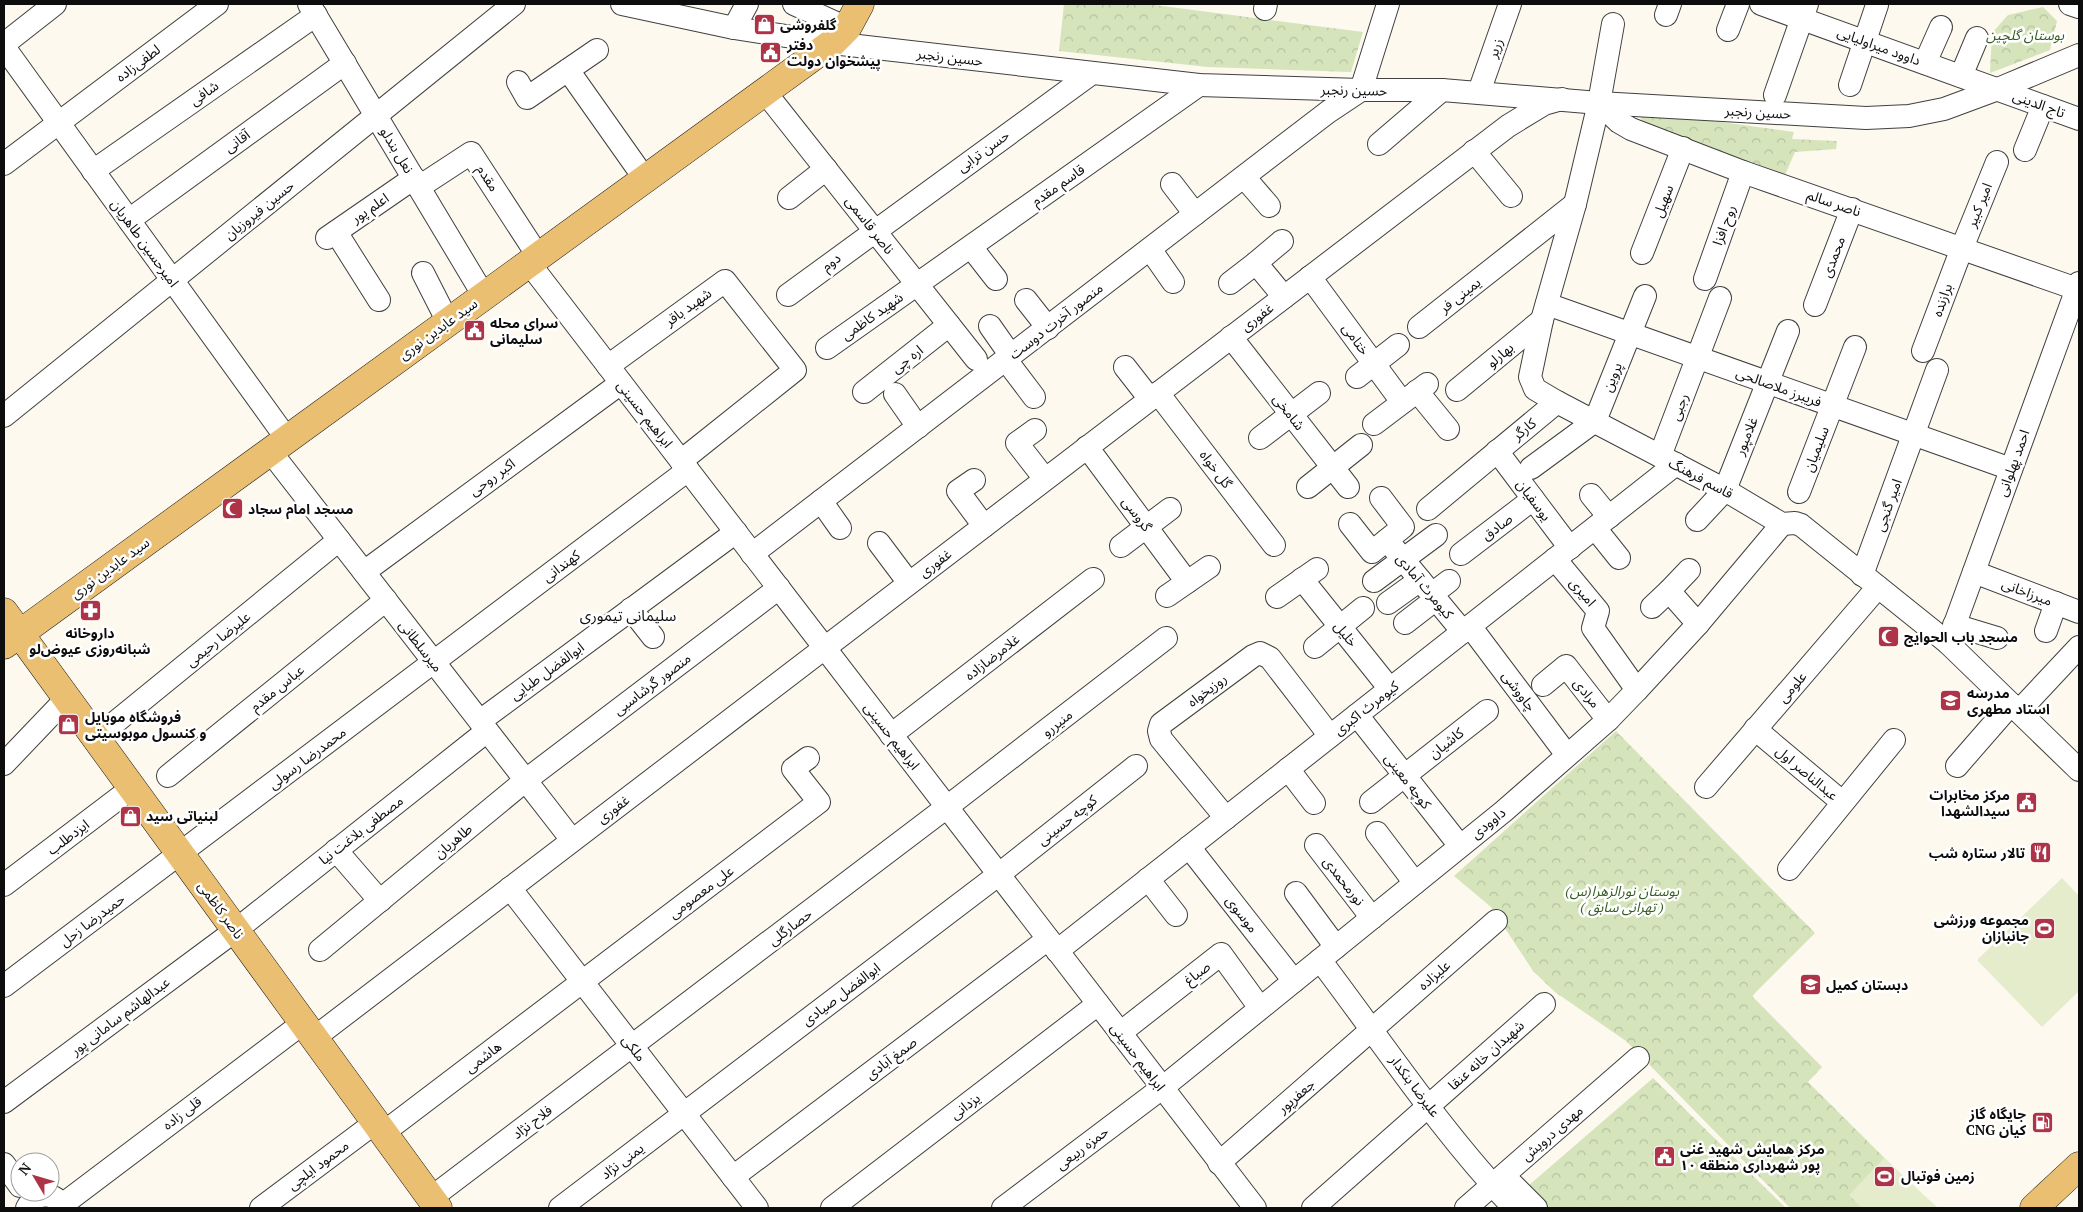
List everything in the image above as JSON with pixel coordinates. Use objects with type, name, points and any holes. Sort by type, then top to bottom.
[{"type":"main road","name":"سید عابدین نوری","points":[[9,630],[279,445],[765,92],[839,36],[860,4]]},
{"type":"main road","name":"ناصر کاظمی","points":[[9,630],[67,698],[435,1203]]},
{"type":"main road","points":[[2034,1208],[2079,1166]]},
{"type":"street","points":[[4,45],[55,4]]},
{"type":"street","name":"لطفی‌زاده","points":[[4,164],[216,4]]},
{"type":"street","name":"حسین فیروزیان","points":[[4,416],[514,4]]},
{"type":"street","name":"حسین رنجبر","points":[[622,4],[734,28],[839,36],[1092,73],[1199,85],[1361,90],[1442,90],[1600,103],[1890,118],[1926,114],[1944,109],[2079,55]]},
{"type":"street","points":[[734,28],[747,4]]},
{"type":"street","points":[[794,4],[839,36]]},
{"type":"street","points":[[1361,90],[1388,4]]},
{"type":"street","name":"زریر","points":[[1479,92],[1510,4]]},
{"type":"street","points":[[1728,30],[1738,4]]},
{"type":"street","name":"داوود میراولیایی","points":[[1760,4],[1805,11],[1863,41],[1998,89]]},
{"type":"street","points":[[2070,4],[2079,7]]},
{"type":"street","points":[[1850,85],[1863,41],[1877,5]]},
{"type":"street","name":"نعل بندلو","points":[[312,9],[484,296]]},
{"type":"street","name":"شافی","points":[[93,171],[312,9]]},
{"type":"street","points":[[1775,95],[1805,11]]},
{"type":"street","name":"قاسم فرهنگ","points":[[1613,24],[1600,103],[1575,204],[1544,312],[1530,376],[1535,389],[1724,490],[1782,524],[1795,523],[1801,525],[1870,581],[1951,634],[2015,708],[2079,770]]},
{"type":"street","points":[[1925,63],[1941,26]]},
{"type":"street","points":[[1961,76],[1977,38]]},
{"type":"street","name":"امیرحسین طاهریان","points":[[4,45],[172,280],[279,445]]},
{"type":"street","points":[[518,82],[527,98],[597,50]]},
{"type":"street","name":"آقانی","points":[[129,220],[345,63]]},
{"type":"street","points":[[568,70],[645,179]]},
{"type":"street","name":"حسن ترابی","points":[[874,230],[1092,73]]},
{"type":"street","name":"قاسم مقدم","points":[[917,285],[1199,85]]},
{"type":"street","name":"تاج الدینی","points":[[1998,89],[2079,119]]},
{"type":"street","name":"منصور آخرت دوست","points":[[752,554],[1328,112],[1361,90]]},
{"type":"street","points":[[1379,144],[1442,90]]},
{"type":"street","name":"ناصر قاسمی","points":[[765,92],[976,359]]},
{"type":"street","name":"غفوری","points":[[309,1030],[510,888],[1508,126],[1533,110],[1562,99]]},
{"type":"street","name":"ناصر سالم","points":[[1600,103],[1619,122],[1631,129],[1743,172],[2078,286]]},
{"type":"street","points":[[2025,150],[2043,106]]},
{"type":"street","name":"سهیل","points":[[1642,253],[1683,148]]},
{"type":"street","points":[[1474,152],[1511,196]]},
{"type":"street","name":"مقدم","points":[[417,183],[472,153],[534,260]]},
{"type":"street","name":"امیر کبیر","points":[[1962,248],[1997,162]]},
{"type":"street","points":[[789,198],[826,169]]},
{"type":"street","name":"روح افزا","points":[[1705,279],[1743,172]]},
{"type":"street","points":[[1244,177],[1269,206]]},
{"type":"street","name":"اعلم پور","points":[[379,300],[331,235],[417,183]]},
{"type":"street","points":[[1172,184],[1195,214]]},
{"type":"street","name":"یمینی فر","points":[[1419,327],[1575,204]]},
{"type":"street","name":"محمدی","points":[[1815,305],[1852,209]]},
{"type":"street","name":"دوم","points":[[788,295],[874,230]]},
{"type":"street","points":[[1230,283],[1282,241]]},
{"type":"street","points":[[971,247],[996,278]]},
{"type":"street","name":"برازنده","points":[[1923,351],[1962,248]]},
{"type":"street","points":[[1150,249],[1173,282]]},
{"type":"street","name":"ابراهیم حسینی","points":[[534,260],[614,374],[1220,1162],[1252,1208]]},
{"type":"street","points":[[1256,263],[1284,297]]},
{"type":"street","points":[[423,273],[448,322]]},
{"type":"street","name":"ختامی","points":[[1310,277],[1375,364],[1415,392],[1448,429]]},
{"type":"street","name":"شهید باقر","points":[[614,374],[725,281],[795,370]]},
{"type":"street","name":"شهید کاظمی","points":[[827,348],[917,285]]},
{"type":"street","name":"احمد پهلوانی","points":[[1951,634],[2078,286]]},
{"type":"street","name":"پروین","points":[[1595,421],[1645,296]]},
{"type":"street","name":"رجبی","points":[[1668,460],[1698,358],[1720,298]]},
{"type":"street","points":[[1026,300],[1048,328]]},
{"type":"street","name":"فریبرز ملاصالحی","points":[[1544,312],[1630,334],[2011,469]]},
{"type":"street","name":"بهارلو","points":[[1457,390],[1544,312]]},
{"type":"street","name":"اره چی","points":[[864,392],[949,325]]},
{"type":"street","points":[[990,326],[1034,396]]},
{"type":"street","name":"غلامپور","points":[[1724,490],[1788,331]]},
{"type":"street","name":"شامخی","points":[[1231,337],[1348,487]]},
{"type":"street","points":[[1357,377],[1398,345]]},
{"type":"street","name":"سلیمیان","points":[[1799,492],[1855,347]]},
{"type":"street","name":"گل خواه","points":[[1125,367],[1154,396],[1274,546]]},
{"type":"street","name":"کهندانی","points":[[434,662],[684,465],[795,370]]},
{"type":"street","name":"امیر گنجی","points":[[1870,581],[1914,434],[1937,370]]},
{"type":"street","name":"اکبر روحی","points":[[364,572],[614,374]]},
{"type":"street","points":[[1374,424],[1415,392]]},
{"type":"street","points":[[1260,438],[1319,393]]},
{"type":"street","points":[[895,394],[918,427]]},
{"type":"street","name":"کارگر","points":[[1428,508],[1557,402]]},
{"type":"street","points":[[1531,468],[1595,421]]},
{"type":"street","points":[[1035,430],[1017,443],[1045,479]]},
{"type":"street","name":"میرسلطانی","points":[[279,445],[339,540],[572,840]]},
{"type":"street","points":[[1308,487],[1361,445]]},
{"type":"street","name":"گروسی","points":[[1087,447],[1187,582]]},
{"type":"street","name":"یوسفیان","points":[[1494,454],[1533,499],[1563,553]]},
{"type":"street","name":"کیومرث اکبری","points":[[1052,945],[1148,879],[1602,523],[1668,460]]},
{"type":"street","points":[[974,480],[958,491],[984,526]]},
{"type":"street","points":[[1697,520],[1724,490]]},
{"type":"street","points":[[1591,495],[1619,558]]},
{"type":"street","points":[[1350,524],[1372,552],[1403,527],[1381,498]]},
{"type":"street","name":"صادق","points":[[1461,554],[1533,499]]},
{"type":"street","points":[[821,501],[840,528]]},
{"type":"street","points":[[1121,546],[1170,509]]},
{"type":"street","name":"داوودی","points":[[1162,1088],[1504,811],[1608,720],[1698,624],[1782,524]]},
{"type":"street","name":"ابوالفضل طبایی","points":[[483,726],[631,609],[736,532]]},
{"type":"street","points":[[1374,581],[1436,535]]},
{"type":"street","name":"علیرضا رحیمی","points":[[96,738],[339,540]]},
{"type":"street","name":"کیومرث آمادی","points":[[1387,540],[1402,559],[1434,588],[1466,629]]},
{"type":"street","points":[[879,543],[910,583]]},
{"type":"street","name":"امیری","points":[[1563,553],[1598,611],[1593,628],[1637,690]]},
{"type":"street","points":[[1166,596],[1209,567]]},
{"type":"street","points":[[1652,606],[1689,570]]},
{"type":"street","name":"میرزاخانی","points":[[1974,572],[2079,612]]},
{"type":"street","name":"خلیل","points":[[1277,597],[1310,574],[1340,627],[1390,689]]},
{"type":"street","name":"غلامرضازاده","points":[[891,735],[1093,578]]},
{"type":"street","name":"علومی","points":[[1706,787],[1756,729],[1870,581]]},
{"type":"street","name":"منصور گرشاسبی","points":[[526,780],[674,680],[779,588]]},
{"type":"street","points":[[1388,603],[1434,588]]},
{"type":"street","points":[[1405,623],[1434,588]]},
{"type":"street","points":[[1669,591],[1698,624]]},
{"type":"street","name":"عباس مقدم","points":[[168,776],[386,600]]},
{"type":"street","points":[[2046,631],[2056,603]]},
{"type":"street","points":[[1315,647],[1363,608]]},
{"type":"street","points":[[631,609],[653,637]]},
{"type":"street","name":"چاووشی","points":[[1466,629],[1567,755]]},
{"type":"street","points":[[1951,634],[1997,638]]},
{"type":"street","name":"منیررو","points":[[947,808],[1166,638]]},
{"type":"street","points":[[1958,766],[2079,647]]},
{"type":"street","name":"روزیخواه","points":[[1226,818],[1161,739],[1159,731],[1161,724],[1252,656],[1260,653],[1270,658],[1330,736]]},
{"type":"street","name":"مرادی","points":[[1543,685],[1574,660],[1608,720]]},
{"type":"street","name":"محمدرضا رسولی","points":[[180,854],[434,662]]},
{"type":"street","points":[[4,764],[67,698]]},
{"type":"street","name":"کاشیان","points":[[1371,802],[1487,711]]},
{"type":"street","name":"کوچه معینی","points":[[1357,715],[1460,846]]},
{"type":"street","name":"مصطفی بلاغت نیا","points":[[236,930],[336,850],[483,726]]},
{"type":"street","name":"عبدالناصر اول","points":[[1756,729],[1842,802],[1894,740]]},
{"type":"street","name":"کوچه حسینی","points":[[998,874],[1136,766]]},
{"type":"street","points":[[1288,769],[1314,803]]},
{"type":"street","name":"علی معصومی","points":[[583,982],[819,802],[793,770]]},
{"type":"street","name":"طاهریان","points":[[320,950],[526,780]]},
{"type":"street","name":"ایزدطلب","points":[[4,885],[132,788]]},
{"type":"street","points":[[1789,869],[1842,802]]},
{"type":"street","name":"حصارگلی","points":[[632,1046],[947,808]]},
{"type":"street","points":[[1377,833],[1415,883]]},
{"type":"street","name":"نورمحمدی","points":[[1316,845],[1372,918]]},
{"type":"street","name":"موسوی","points":[[1189,847],[1294,981]]},
{"type":"street","points":[[336,850],[380,901]]},
{"type":"street","name":"حمیدرضا زحل","points":[[4,986],[180,854]]},
{"type":"street","name":"ابوالفضل صیادی","points":[[684,1114],[998,874]]},
{"type":"street","points":[[1148,879],[1176,915]]},
{"type":"street","name":"ملکی","points":[[510,888],[757,1208]]},
{"type":"street","name":"علیرضا بنکدار","points":[[1296,893],[1372,1029],[1429,1106],[1498,1181],[1514,1208]]},
{"type":"street","name":"علیزاده","points":[[1372,1029],[1496,921]]},
{"type":"street","name":"عبدالهاشم سامانی پور","points":[[4,1102],[236,930]]},
{"type":"street","name":"صمغ آبادی","points":[[733,1177],[1052,945]]},
{"type":"street","name":"صباغ","points":[[1120,1033],[1221,954],[1260,1008]]},
{"type":"street","name":"هاشمی","points":[[379,1127],[583,982]]},
{"type":"street","name":"یزدانی","points":[[832,1208],[1098,1004]]},
{"type":"street","name":"شهیدان خانه‌ عنقا","points":[[1429,1106],[1544,1004]]},
{"type":"street","name":"جعفرپور","points":[[1220,1162],[1372,1029]]},
{"type":"street","name":"قلی زاده","points":[[63,1207],[309,1030]]},
{"type":"street","name":"فلاح نژاد","points":[[435,1203],[632,1046]]},
{"type":"street","name":"مهدی درویش","points":[[1466,1208],[1638,1058]]},
{"type":"street","name":"حمزه ربیعی","points":[[1003,1208],[1162,1088]]},
{"type":"street","points":[[1313,1208],[1429,1106]]},
{"type":"street","name":"یمنی نژاد","points":[[560,1208],[684,1114]]},
{"type":"street","name":"محمود ایلچی","points":[[261,1208],[379,1127]]},
{"type":"street","name":"علیرضا بنکدار","points":[[1498,1181],[1536,1208]]},
{"type":"green space","points":[[1064,4],[1147,4],[1363,32],[1351,72],[1208,67],[1059,51]]},
{"type":"green space","name":"بوستان گلچین","points":[[2043,7],[2057,21],[2050,50],[1990,73],[1992,33],[2008,15]]},
{"type":"green space","points":[[1647,112],[1794,132],[1792,139],[1837,141],[1836,149],[1795,152],[1785,175],[1645,123],[1641,119],[1640,114]]},
{"type":"green space","name":"بوستان نورالزهرا(س) ( تهرانی سابق )","points":[[1616,731],[1815,933],[1752,996],[1822,1067],[1808,1082],[1935,1208],[1790,1208],[1626,1041],[1555,992],[1533,971],[1491,907],[1454,876]]},
{"type":"green space","name":"مجموعه ورزشی جانبازان","points":[[2062,878],[2079,896],[2079,991],[2042,1027],[1977,960]]},
{"type":"green space","points":[[1653,1078],[1786,1208],[1548,1208],[1528,1186]]},
{"type":"green space","name":"زمین فوتبال","points":[[1884,1158],[1938,1208],[1862,1208],[1849,1195]]},
{"type":"place","name":"گلفروشی","points":[[764,25]]},
{"type":"place","name":"دفتر پیشخوان دولت","points":[[771,53]]},
{"type":"place","name":"سرای محله سلیمانی","points":[[474,331]]},
{"type":"place","name":"مسجد امام سجاد","points":[[232,509]]},
{"type":"place","name":"داروخانه شبانه‌روزی عیوض‌لو","points":[[90,610]]},
{"type":"place","name":"مسجد باب الحوایج","points":[[1888,637]]},
{"type":"place","name":"مدرسه استاد مطهری","points":[[1951,701]]},
{"type":"place","name":"فروشگاه موبایل و کنسول موبوسیتی","points":[[69,725]]},
{"type":"place","name":"مرکز مخابرات سیدالشهدا","points":[[2026,803]]},
{"type":"place","name":"لبنیاتی سید","points":[[130,816]]},
{"type":"place","name":"تالار ستاره شب","points":[[2041,853]]},
{"type":"place","name":"مجموعه ورزشی جانبازان","points":[[2045,928]]},
{"type":"place","name":"دبستان کمیل","points":[[1810,985]]},
{"type":"place","name":"جایگاه گاز CNG کیان","points":[[2042,1122]]},
{"type":"place","name":"مرکز همایش شهید غنی پور شهرداری منطقه ۱۰","points":[[1664,1157]]},
{"type":"place","name":"زمین فوتبال","points":[[1885,1176]]},
{"type":"district","name":"سلیمانی تیموری","points":[[628,616]]}]
